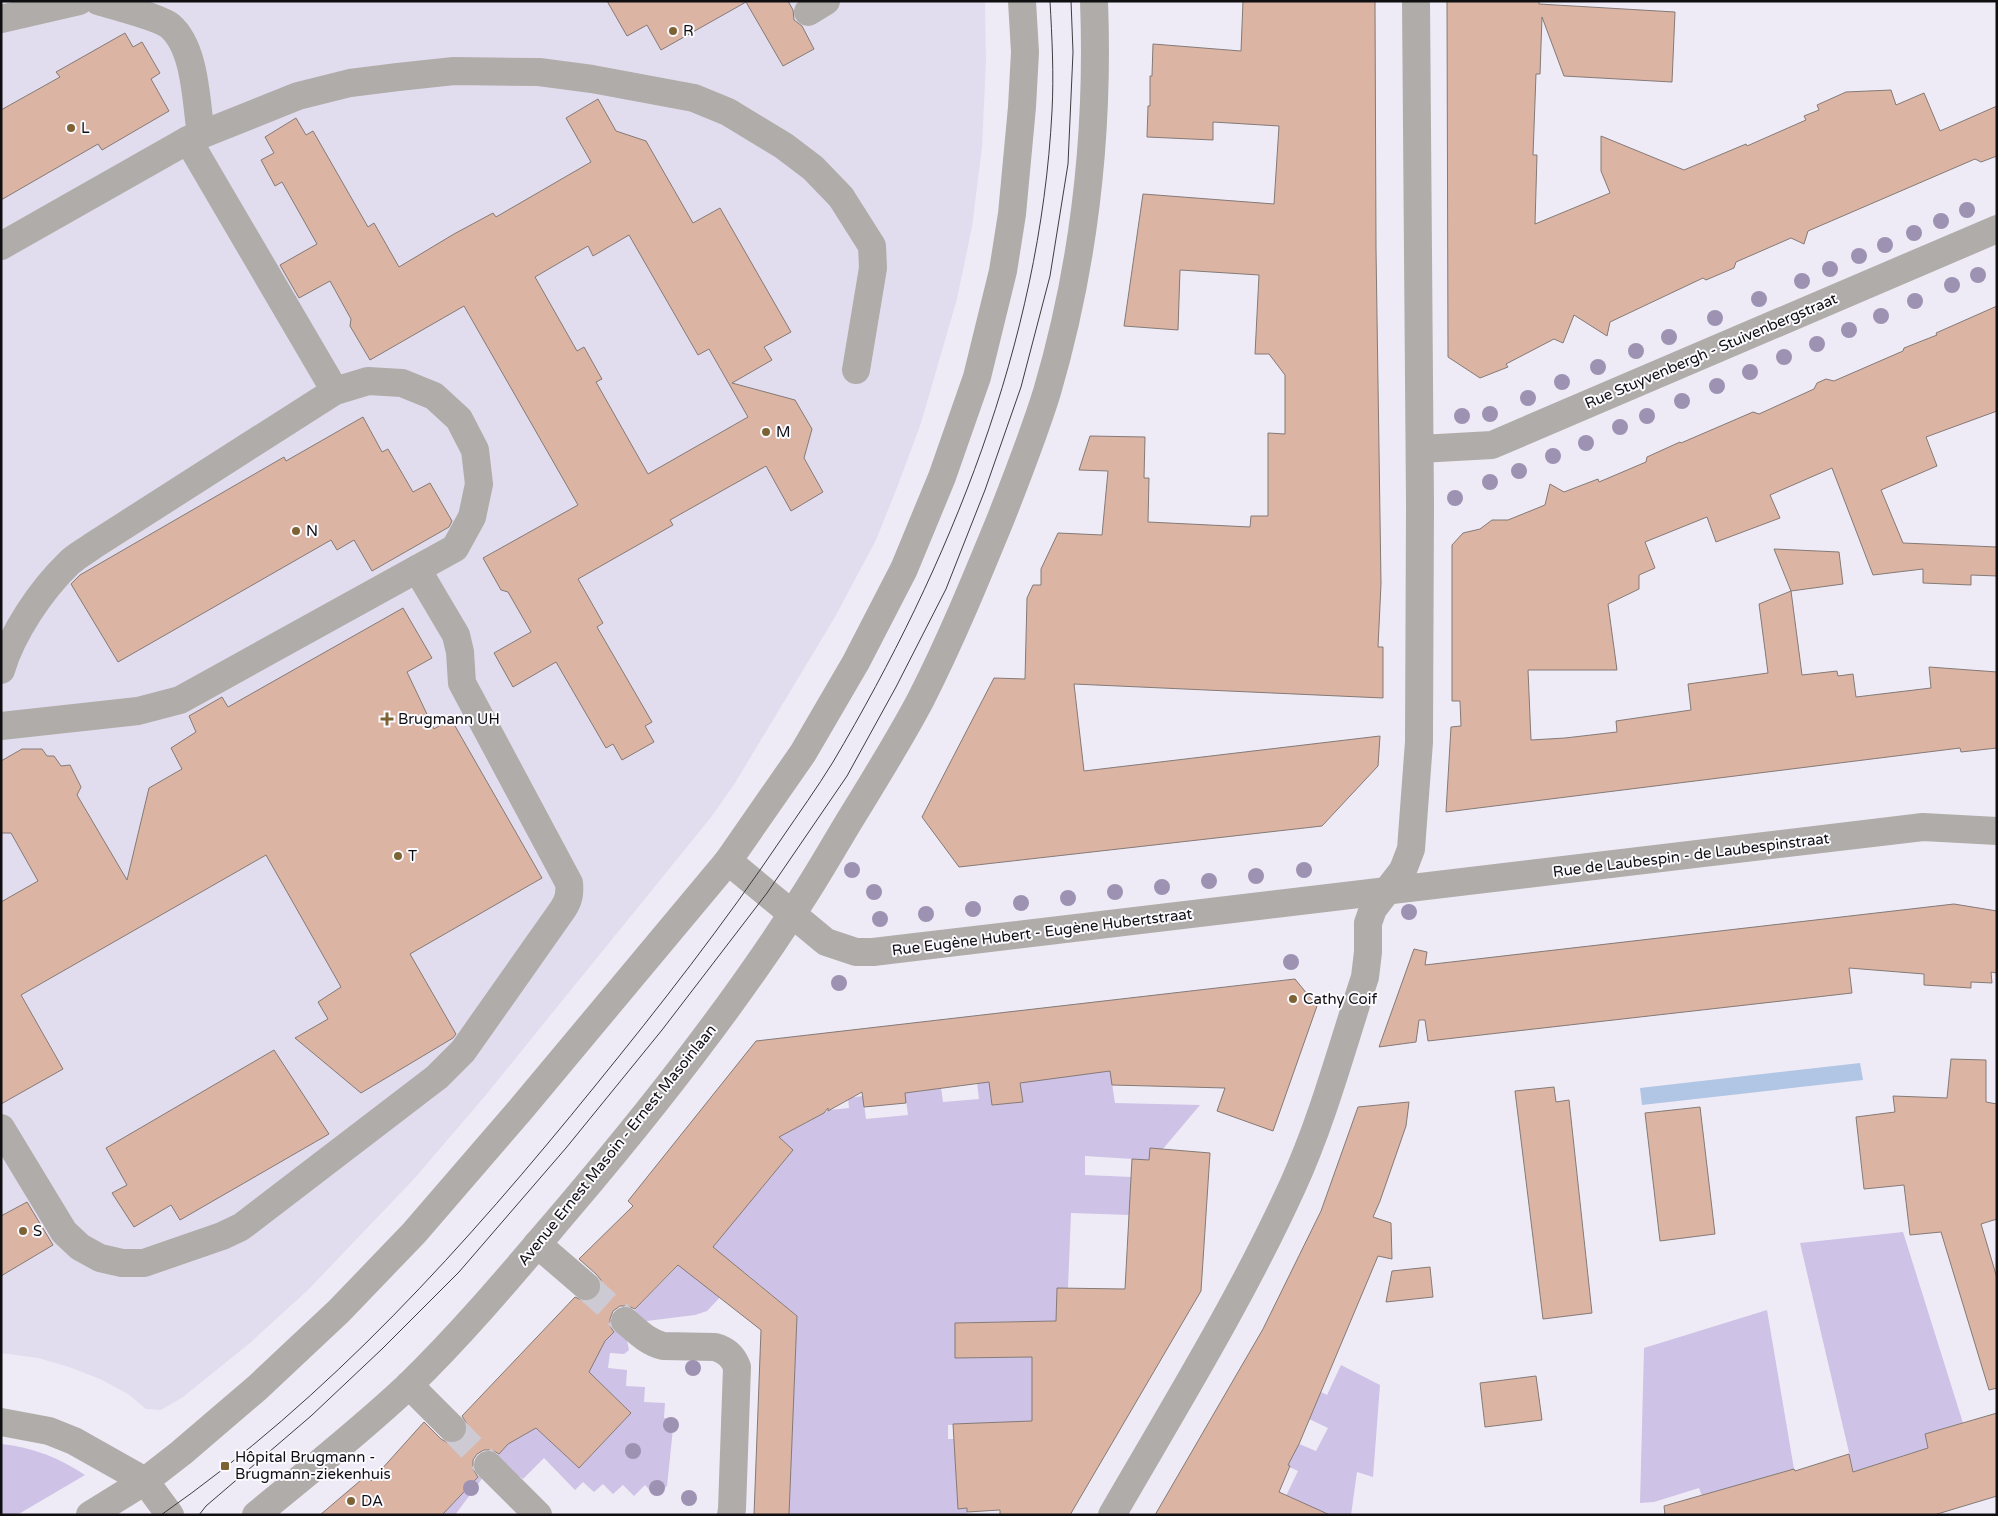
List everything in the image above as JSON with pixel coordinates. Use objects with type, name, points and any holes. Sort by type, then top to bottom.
[{"type":"street","points":[[1,19],[79,1]]},
{"type":"street","points":[[98,1],[165,23],[176,32],[191,65],[194,138],[335,391]]},
{"type":"street","points":[[90,1515],[145,1481],[181,1454],[257,1388],[339,1311],[414,1233],[521,1110],[728,861],[802,753],[856,662],[904,569],[942,477],[978,376],[1003,271],[1017,167],[1025,52],[1022,1]]},
{"type":"street","name":"Avenue Ernest Masoin - Ernest Masoinlaan","points":[[256,1515],[324,1460],[409,1385],[491,1298],[599,1172],[699,1047],[792,914],[920,701],[968,600],[1009,497],[1046,394],[1061,338],[1073,280],[1090,167],[1095,98],[1094,1]]},
{"type":"street","points":[[1112,1515],[1248,1279],[1293,1185],[1310,1144],[1365,977],[1368,952],[1368,923],[1373,909],[1403,870],[1411,849],[1419,742],[1420,448],[1416,1]]},
{"type":"street","points":[[1,246],[194,138],[298,96],[360,82],[454,72],[539,72],[592,79],[694,98],[728,112],[784,146],[813,168],[840,197],[872,246],[873,268],[856,370]]},
{"type":"street","name":"Rue Stuyvenbergh - Stuivenbergstraat","points":[[1420,448],[1492,444],[1997,230]]},
{"type":"street","points":[[1,670],[10,645],[39,598],[70,562],[335,391],[368,381],[402,383],[434,396],[459,420],[475,450],[479,484],[472,517],[455,548],[180,700],[138,711],[1,726]]},
{"type":"street","points":[[1,1128],[64,1232],[80,1247],[100,1258],[122,1263],[144,1263],[222,1236],[241,1227],[438,1077],[463,1051],[563,909],[568,901],[570,892],[569,883],[462,683],[460,652],[456,635],[417,569]]},
{"type":"street","name":"Rue de Laubespin - de Laubespinstraat","points":[[1386,892],[1924,827],[1997,831]]},
{"type":"street","name":"Rue Eugène Hubert - Eugène Hubertstraat","points":[[728,861],[826,942],[856,952],[873,952],[1386,892]]},
{"type":"street","points":[[537,1244],[586,1286]]},
{"type":"street","points":[[625,1321],[655,1344],[663,1346],[715,1347],[722,1349],[734,1360],[737,1367],[731,1515]]},
{"type":"street","points":[[409,1385],[452,1428]]},
{"type":"street","points":[[1,1422],[49,1431],[74,1441],[145,1481],[170,1515]]},
{"type":"street","points":[[488,1465],[538,1515]]},
{"type":"shaded area","name":"Brugmann UH","points":[[1,1],[985,1],[986,62],[982,147],[972,227],[957,299],[921,423],[898,485],[876,540],[835,617],[735,783],[712,816],[485,1096],[414,1179],[308,1290],[250,1343],[183,1397],[161,1410],[146,1409],[128,1394],[100,1379],[69,1367],[38,1358],[1,1353]]},
{"type":"shaded area","points":[[1110,1071],[1115,1103],[1200,1105],[1162,1150],[1150,1149],[1149,1160],[1085,1156],[1085,1175],[1132,1177],[1130,1215],[1071,1213],[1068,1288],[1057,1289],[1056,1309],[1090,1323],[1033,1321],[955,1323],[955,1358],[1033,1357],[1032,1421],[948,1425],[948,1439],[954,1439],[958,1509],[967,1508],[967,1515],[789,1515],[797,1316],[744,1272],[707,1311],[695,1315],[639,1322],[628,1317],[703,1240],[741,1213],[793,1150],[779,1137],[829,1110],[849,1108],[848,1098],[863,1096],[866,1119],[908,1115],[905,1093],[941,1088],[943,1102],[979,1099],[977,1083],[989,1082],[992,1105],[1022,1102],[1020,1080]]},
{"type":"shaded area","points":[[1903,1232],[1963,1423],[1925,1434],[1928,1448],[1892,1459],[1855,1478],[1800,1243]]},
{"type":"shaded area","points":[[1767,1310],[1794,1469],[1702,1496],[1699,1488],[1654,1502],[1640,1503],[1644,1348]]},
{"type":"shaded area","points":[[618,1327],[625,1331],[629,1350],[624,1354],[610,1353],[608,1368],[627,1370],[626,1386],[645,1387],[644,1402],[665,1403],[664,1418],[674,1419],[667,1486],[655,1496],[645,1485],[634,1496],[623,1485],[613,1494],[603,1484],[594,1492],[583,1482],[575,1490],[544,1458],[523,1479],[494,1459],[508,1444],[526,1434],[529,1421],[579,1468],[631,1413],[582,1366],[594,1361],[605,1341]]},
{"type":"shaded area","points":[[1341,1365],[1380,1385],[1373,1477],[1357,1472],[1351,1515],[1330,1515],[1325,1512],[1324,1515],[1286,1496],[1298,1471],[1287,1466],[1299,1444],[1316,1451],[1328,1428],[1307,1418],[1319,1391],[1327,1395]]},
{"type":"shaded area","points":[[1,1444],[45,1454],[66,1463],[85,1475],[17,1515],[1,1515]]},
{"type":"shaded area","points":[[483,1471],[484,1476],[455,1515],[442,1515]]},
{"type":"water","points":[[1860,1063],[1863,1080],[1642,1105],[1640,1088]]},
{"type":"building","name":"R","points":[[607,1],[788,1],[793,10],[794,20],[802,26],[814,49],[783,66],[746,2],[661,50],[647,25],[627,36]]},
{"type":"building","points":[[1243,1],[1375,1],[1376,248],[1381,584],[1378,647],[1383,647],[1383,698],[1074,684],[1084,771],[1380,736],[1378,766],[1322,826],[959,867],[922,817],[994,678],[1025,679],[1027,598],[1033,585],[1041,585],[1041,569],[1058,533],[1102,535],[1108,471],[1079,470],[1090,436],[1145,437],[1144,478],[1149,478],[1148,522],[1250,527],[1251,516],[1268,516],[1268,433],[1285,434],[1285,375],[1269,354],[1255,354],[1259,275],[1180,270],[1178,330],[1124,326],[1143,194],[1274,204],[1279,126],[1213,122],[1213,140],[1147,137],[1153,44],[1241,51]]},
{"type":"building","points":[[1447,1],[1539,1],[1539,4],[1675,12],[1672,82],[1564,76],[1542,17],[1540,74],[1536,74],[1533,155],[1537,155],[1535,224],[1610,193],[1601,171],[1601,136],[1684,170],[1746,144],[1747,146],[1806,120],[1804,116],[1819,110],[1817,105],[1846,92],[1891,90],[1896,105],[1924,93],[1940,131],[1997,106],[1997,156],[1981,162],[1975,159],[1808,231],[1804,244],[1791,238],[1736,262],[1734,268],[1706,280],[1703,278],[1610,322],[1607,336],[1574,315],[1563,343],[1554,339],[1506,364],[1508,367],[1480,378],[1448,357]]},
{"type":"building","name":"L","points":[[125,33],[133,47],[142,42],[160,73],[151,79],[169,111],[102,150],[98,144],[1,200],[1,110],[60,77],[56,72]]},
{"type":"building","name":"M","points":[[598,99],[616,131],[646,141],[693,223],[720,208],[791,332],[764,347],[772,360],[732,383],[795,400],[812,429],[804,458],[823,492],[791,511],[766,466],[670,520],[673,525],[578,579],[603,623],[597,627],[652,722],[645,726],[654,742],[622,760],[613,744],[606,748],[556,662],[513,687],[494,653],[531,632],[508,592],[501,590],[483,558],[578,505],[464,306],[370,360],[350,326],[351,319],[330,281],[299,298],[280,265],[317,244],[282,182],[275,186],[261,160],[274,153],[265,137],[296,118],[306,135],[313,131],[368,227],[374,223],[399,267],[493,213],[496,217],[591,162],[566,118]],"holes":[[[629,235],[698,355],[709,349],[748,417],[648,474],[596,382],[602,379],[584,347],[577,351],[535,277],[588,246],[593,256]]]},
{"type":"building","points":[[1997,306],[1997,411],[1926,437],[1937,466],[1881,490],[1903,543],[1997,547],[1997,576],[1971,575],[1971,585],[1923,583],[1923,569],[1873,575],[1832,468],[1770,495],[1780,518],[1716,542],[1707,517],[1645,542],[1655,568],[1639,575],[1639,589],[1608,604],[1617,670],[1528,670],[1531,740],[1617,732],[1616,721],[1691,710],[1688,684],[1768,673],[1759,604],[1791,591],[1802,675],[1837,671],[1838,676],[1853,674],[1856,697],[1931,688],[1929,667],[1997,672],[1997,748],[1961,752],[1960,748],[1446,812],[1451,727],[1461,726],[1460,701],[1452,701],[1452,545],[1463,533],[1480,529],[1492,520],[1508,520],[1545,505],[1550,484],[1564,492],[1598,479],[1599,482],[1646,462],[1647,457],[1680,442],[1753,412],[1759,414],[1814,389],[1817,383],[1826,379],[1834,381],[1903,351],[1904,348],[1937,335],[1936,333]]},
{"type":"building","name":"N","points":[[363,417],[382,452],[388,449],[413,492],[430,483],[452,521],[449,527],[372,571],[354,540],[337,550],[331,540],[118,662],[71,584],[80,575],[284,457],[286,461]]},
{"type":"building","points":[[1774,549],[1839,552],[1843,584],[1791,591]]},
{"type":"building","name":"T","points":[[403,608],[432,658],[407,672],[434,729],[451,719],[542,878],[410,954],[456,1034],[453,1038],[361,1093],[295,1038],[328,1019],[318,1002],[341,987],[266,855],[21,995],[63,1069],[1,1104],[1,902],[38,881],[11,833],[1,833],[1,761],[22,749],[42,749],[47,756],[54,756],[61,766],[70,765],[81,787],[77,795],[127,880],[149,788],[182,769],[171,748],[196,732],[189,716],[222,697],[228,707]]},
{"type":"building","points":[[1954,904],[1997,911],[1997,973],[1991,972],[1992,983],[1971,982],[1971,988],[1924,985],[1924,974],[1849,968],[1852,993],[1428,1041],[1425,1020],[1419,1020],[1416,1042],[1379,1047],[1414,949],[1427,952],[1425,965]]},
{"type":"building","points":[[1295,979],[1317,1006],[1273,1131],[1217,1111],[1225,1088],[1112,1085],[1110,1071],[1020,1083],[1023,1102],[992,1105],[989,1082],[905,1093],[906,1103],[864,1107],[862,1092],[828,1111],[828,1108],[824,1113],[779,1137],[793,1150],[713,1247],[797,1316],[789,1515],[754,1515],[761,1330],[678,1265],[635,1309],[628,1306],[620,1306],[613,1311],[610,1326],[614,1332],[605,1341],[589,1372],[631,1413],[579,1468],[536,1428],[508,1444],[499,1454],[492,1450],[484,1450],[477,1454],[473,1460],[473,1469],[478,1477],[442,1515],[320,1515],[367,1475],[371,1481],[424,1422],[441,1439],[448,1443],[456,1443],[463,1439],[467,1432],[467,1424],[462,1416],[575,1297],[584,1301],[591,1301],[598,1296],[601,1280],[579,1259],[633,1206],[628,1201],[756,1041]]},
{"type":"building","points":[[274,1050],[329,1134],[180,1220],[171,1205],[134,1227],[112,1193],[127,1185],[106,1148]]},
{"type":"building","points":[[1951,1059],[1986,1060],[1986,1102],[1997,1104],[1997,1219],[1981,1224],[1997,1278],[1997,1388],[1989,1390],[1941,1232],[1910,1235],[1904,1185],[1864,1189],[1856,1117],[1895,1112],[1893,1096],[1947,1098]]},
{"type":"building","points":[[1554,1087],[1556,1102],[1569,1100],[1592,1313],[1543,1319],[1515,1091]]},
{"type":"building","points":[[1409,1102],[1406,1126],[1373,1217],[1391,1223],[1392,1259],[1378,1256],[1299,1444],[1288,1465],[1290,1466],[1279,1492],[1330,1515],[1155,1515],[1263,1329],[1321,1211],[1358,1107]]},
{"type":"building","points":[[1700,1107],[1715,1234],[1660,1241],[1645,1113]]},
{"type":"building","points":[[1150,1148],[1210,1153],[1201,1291],[1070,1515],[1000,1515],[1000,1510],[967,1512],[967,1508],[958,1509],[953,1424],[1032,1421],[1032,1357],[955,1358],[955,1323],[1056,1321],[1057,1288],[1125,1289],[1132,1159],[1149,1160]]},
{"type":"building","name":"S","points":[[27,1202],[53,1245],[1,1276],[1,1216]]},
{"type":"building","points":[[1430,1267],[1433,1297],[1386,1302],[1392,1271]]},
{"type":"building","points":[[1536,1376],[1542,1420],[1485,1427],[1480,1383]]},
{"type":"building","points":[[1997,1413],[1997,1496],[1934,1515],[1665,1515],[1664,1506],[1794,1469],[1795,1471],[1849,1454],[1853,1472],[1928,1448],[1925,1434]]},
{"type":"tunnel","points":[[586,1286],[625,1321]]},
{"type":"tunnel","points":[[452,1428],[488,1465]]},
{"type":"tram line","points":[[161,1515],[223,1469],[282,1421],[338,1370],[393,1316],[497,1203],[595,1086],[691,964],[760,870],[833,762],[876,687],[915,609],[951,530],[982,449],[1008,367],[1029,283],[1044,197],[1053,97],[1050,1]]},
{"type":"tram line","points":[[199,1515],[206,1506],[311,1416],[459,1272],[566,1148],[662,1030],[767,893],[847,776],[896,687],[946,589],[985,490],[1021,387],[1050,276],[1068,164],[1073,52],[1071,1]]},
{"type":"place","name":"R","points":[[673,31]]},
{"type":"place","name":"L","points":[[71,128]]},
{"type":"place","name":"M","points":[[766,432]]},
{"type":"place","name":"N","points":[[296,531]]},
{"type":"place","name":"Brugmann UH","points":[[387,719]]},
{"type":"place","name":"T","points":[[398,856]]},
{"type":"place","name":"Cathy Coif","points":[[1293,999]]},
{"type":"place","name":"S","points":[[23,1231]]},
{"type":"place","name":"Hôpital Brugmann - Brugmann-ziekenhuis","points":[[225,1466]]},
{"type":"place","name":"DA","points":[[351,1501]]}]
